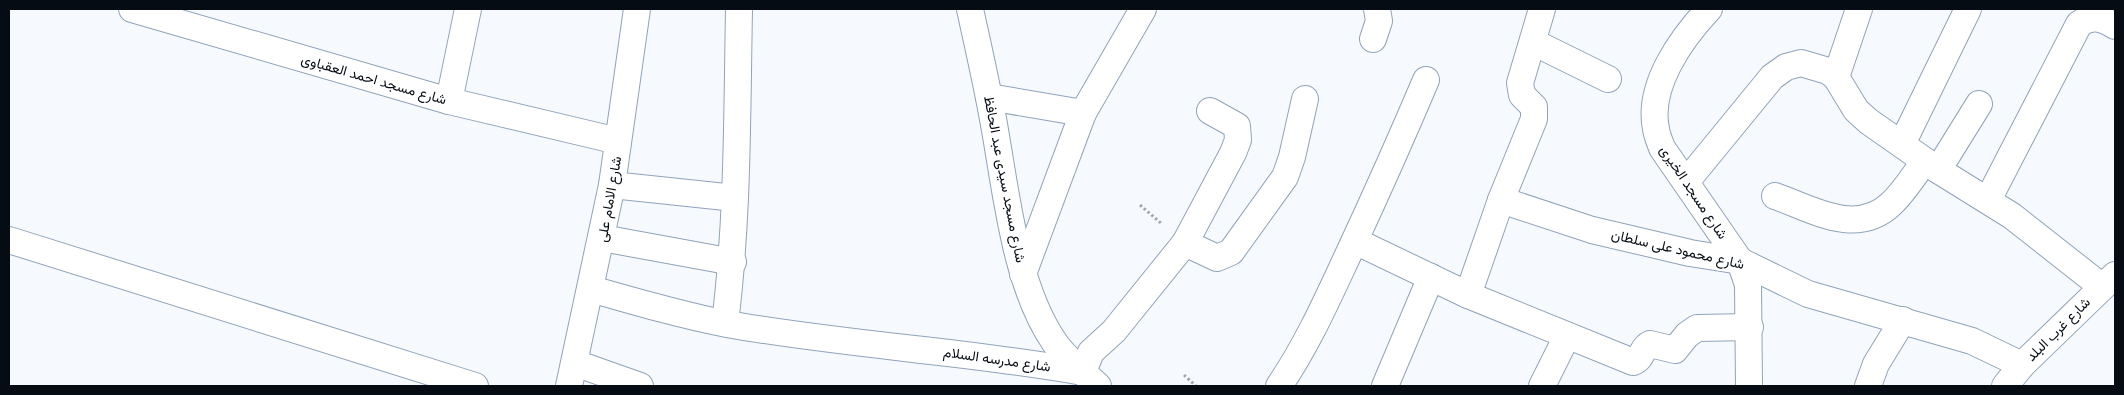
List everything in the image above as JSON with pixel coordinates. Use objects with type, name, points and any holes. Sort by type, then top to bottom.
[{"type":"street","name":"شارع مسجد احمد العقباوى","points":[[132,9],[449,101],[618,141]]},
{"type":"street","points":[[449,101],[468,9]]},
{"type":"street","name":"شارع الامام على","points":[[572,374],[612,185],[638,9]]},
{"type":"street","points":[[726,323],[732,262],[735,198],[739,9]]},
{"type":"street","name":"شارع مسجد سيدى عبد الحافظ","points":[[970,9],[989,97],[1013,234],[1023,274],[1043,322],[1056,344],[1091,379]]},
{"type":"street","points":[[1023,274],[1083,113],[1144,9]]},
{"type":"street","points":[[1373,40],[1379,21],[1377,9]]},
{"type":"street","points":[[1468,295],[1500,200],[1534,119],[1535,111],[1532,103],[1520,90],[1542,9]]},
{"type":"street","points":[[1836,77],[1859,9]]},
{"type":"street","points":[[1902,144],[1968,9]]},
{"type":"street","name":"شارع مسجد الخيرى","points":[[1696,13],[1660,85],[1655,109],[1656,129],[1662,148],[1740,261],[1748,285],[1750,327],[1748,386]]},
{"type":"street","points":[[1988,200],[2079,24],[2092,18],[2103,19],[2115,26]]},
{"type":"street","points":[[1532,42],[1608,78]]},
{"type":"street","points":[[1686,182],[1772,77],[1786,67],[1801,63],[1820,68],[1836,77],[1856,110],[1931,166],[1988,200],[2040,237],[2108,281]]},
{"type":"street","points":[[1279,386],[1308,339],[1355,241],[1426,80]]},
{"type":"street","points":[[989,97],[1083,113]]},
{"type":"street","points":[[1185,243],[1216,258],[1231,252],[1284,177],[1292,156],[1305,99]]},
{"type":"street","points":[[1775,196],[1836,218],[1862,220],[1875,216],[1891,204],[1931,166],[1979,104]]},
{"type":"street","points":[[1091,379],[1091,352],[1114,331],[1185,243],[1238,140],[1237,126],[1210,111]]},
{"type":"street","points":[[612,185],[735,198]]},
{"type":"street","name":"شارع محمود على سلطان","points":[[1500,200],[1592,230],[1690,253],[1740,261],[1808,294],[1972,341],[2022,365]]},
{"type":"street","points":[[602,238],[732,262]]},
{"type":"street","points":[[9,240],[475,386]]},
{"type":"street","points":[[1355,241],[1468,295],[1633,362],[1641,357],[1645,348],[1650,344],[1675,350],[1687,335],[1697,328],[1750,327]]},
{"type":"street","points":[[1384,386],[1431,278]]},
{"type":"street","name":"شارع غرب البلد","points":[[2005,386],[2022,365],[2108,281]]},
{"type":"street","name":"شارع مدرسه السلام","points":[[591,290],[726,323],[799,335],[1019,360],[1091,379]]},
{"type":"street","points":[[1868,386],[1876,364],[1903,320]]},
{"type":"street","points":[[1542,386],[1566,336]]},
{"type":"street","points":[[572,374],[640,386]]},
{"type":"path","points":[[1184,375],[1196,386]]}]
